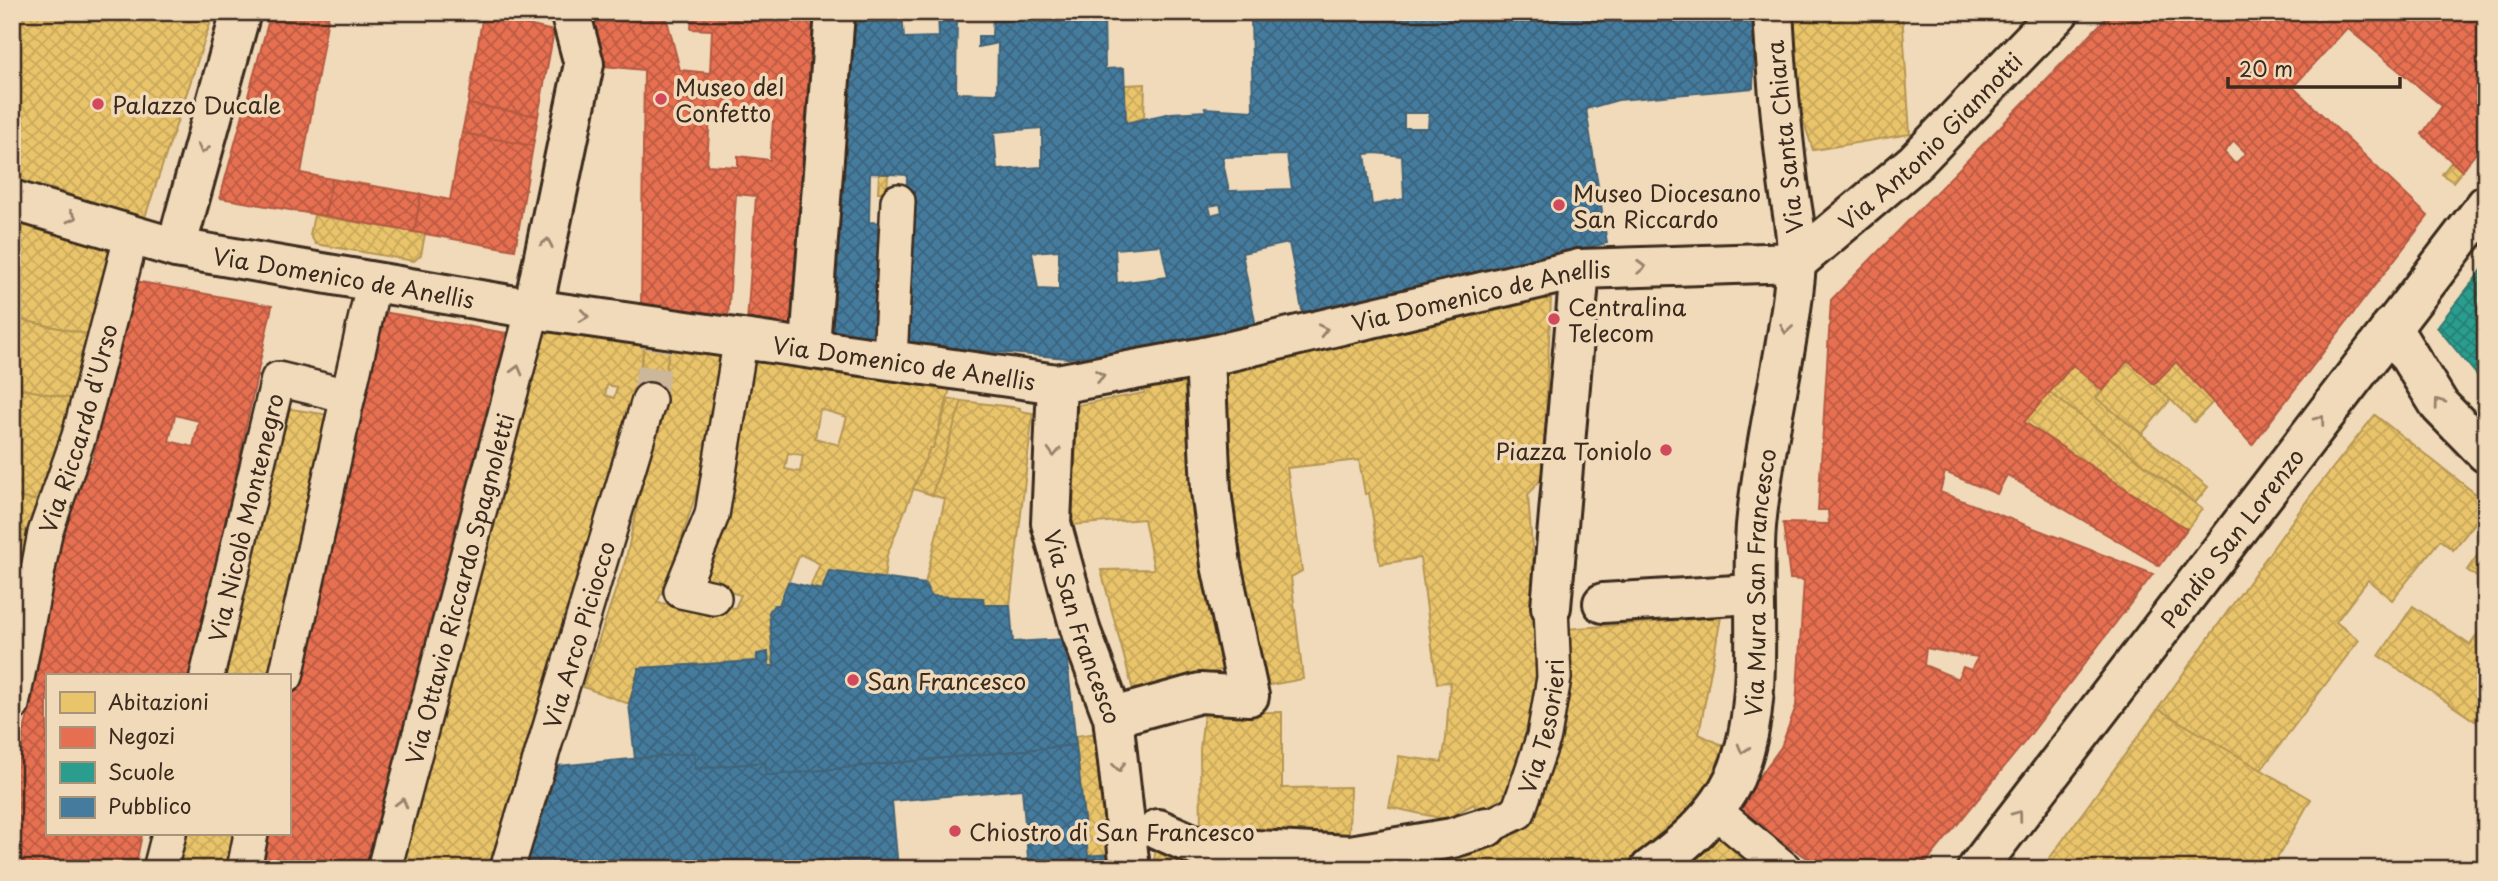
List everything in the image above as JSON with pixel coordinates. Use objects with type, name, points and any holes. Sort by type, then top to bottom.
[{"type":"street","points":[[176,248],[241,12]]},
{"type":"street","points":[[533,309],[584,64],[570,12]]},
{"type":"street","points":[[810,346],[835,12]]},
{"type":"street","name":"Via Santa Chiara","points":[[1773,12],[1776,78],[1797,262]]},
{"type":"street","name":"Via Antonio Giannotti","points":[[1797,262],[1915,162],[2059,12]]},
{"type":"street","name":"Via Domenico de Anellis","points":[[12,200],[176,248],[533,309],[810,346],[1056,384],[1205,358],[1580,269],[1797,262]]},
{"type":"street","points":[[890,359],[898,201]]},
{"type":"street","name":"Pendio San Lorenzo","points":[[1977,869],[2486,205]]},
{"type":"street","name":"Via Riccardo d'Urso","points":[[12,705],[45,533],[79,436],[132,234]]},
{"type":"street","name":"Via Mura San Francesco","points":[[1650,869],[1684,844],[1715,811],[1735,776],[1746,744],[1755,660],[1753,594],[1756,524],[1797,262]]},
{"type":"street","name":"Via Tesorieri","points":[[1158,829],[1199,847],[1350,855],[1452,838],[1487,827],[1518,812],[1534,772],[1554,678],[1551,607],[1580,269]]},
{"type":"street","points":[[286,674],[374,281]]},
{"type":"street","name":"Via Ottavio Riccardo Spagnoletti","points":[[384,869],[533,309]]},
{"type":"street","points":[[2391,327],[2440,406],[2486,453]]},
{"type":"street","points":[[714,598],[681,591],[712,515],[741,337]]},
{"type":"street","points":[[1113,717],[1200,693],[1249,696],[1221,565],[1211,491],[1205,358]]},
{"type":"street","name":"Via Nicolò Montenegro","points":[[206,674],[278,379],[348,396]]},
{"type":"street","name":"Via San Francesco","points":[[1056,384],[1051,523],[1082,632],[1113,717],[1130,869]]},
{"type":"street","name":"Via Arco Piciocco","points":[[508,869],[649,400]]},
{"type":"street","points":[[1604,603],[1753,594]]},
{"type":"street","points":[[1715,811],[1785,869]]},
{"type":"street","points":[[160,869],[168,836]]},
{"type":"street","points":[[244,869],[251,836]]},
{"type":"building: Abitazioni","name":"Palazzo Ducale","points":[[12,12],[214,12],[144,220],[51,188],[50,192],[12,180]]},
{"type":"building: Abitazioni","points":[[1786,12],[1902,12],[1910,134],[1813,150],[1792,85]]},
{"type":"building: Abitazioni","points":[[1145,84],[1144,118],[1126,123],[1125,85]]},
{"type":"building: Abitazioni","points":[[2452,161],[2462,171],[2453,182],[2442,174]]},
{"type":"building: Abitazioni","points":[[879,174],[888,174],[887,192],[878,192]]},
{"type":"building: Abitazioni","points":[[12,215],[112,244],[91,335],[12,318]]},
{"type":"building: Abitazioni","points":[[314,215],[425,234],[421,255],[414,261],[316,244],[310,235]]},
{"type":"building: Abitazioni","points":[[1551,297],[1543,476],[1528,495],[1542,679],[1516,792],[1479,819],[1474,804],[1457,813],[1454,821],[1389,807],[1399,756],[1442,762],[1446,739],[1450,682],[1437,683],[1420,558],[1380,564],[1369,493],[1365,494],[1359,460],[1287,468],[1302,571],[1291,577],[1303,679],[1259,687],[1226,516],[1221,365]]},
{"type":"building: Abitazioni","points":[[12,318],[91,335],[78,400],[12,387]]},
{"type":"building: Abitazioni","points":[[545,332],[646,339],[633,404],[493,869],[395,869],[541,334]],"holes":[[[607,385],[617,387],[614,398],[605,395]]]},
{"type":"building: Abitazioni","points":[[646,339],[671,344],[660,400],[633,404]]},
{"type":"building: Abitazioni","points":[[671,344],[729,352],[699,484],[672,569],[657,603],[735,608],[741,595],[700,585],[747,355],[950,389],[933,448],[930,448],[887,555],[884,579],[829,571],[822,590],[810,587],[820,564],[800,554],[779,605],[774,605],[769,612],[774,666],[769,666],[768,652],[757,654],[757,661],[639,668],[629,704],[583,687],[626,559]],"holes":[[[820,409],[847,417],[839,445],[815,438]],[[788,453],[803,455],[800,472],[785,469]]]},
{"type":"building: Abitazioni","points":[[2128,360],[2171,399],[2142,434],[2096,398]]},
{"type":"building: Abitazioni","points":[[2176,362],[2213,402],[2194,422],[2154,384]]},
{"type":"building: Abitazioni","points":[[2073,365],[2103,391],[2096,398],[2208,487],[2195,503],[2049,392]]},
{"type":"building: Abitazioni","points":[[1195,374],[1228,668],[1134,694],[1101,570],[1154,569],[1144,519],[1072,525],[1078,405],[1144,393],[1144,384]]},
{"type":"building: Abitazioni","points":[[12,387],[78,400],[44,502],[12,496]]},
{"type":"building: Abitazioni","points":[[2049,392],[2202,509],[2187,529],[2024,422]]},
{"type":"building: Abitazioni","points":[[949,399],[962,401],[932,495],[913,489],[930,448],[933,448]]},
{"type":"building: Abitazioni","points":[[962,401],[1020,408],[1020,411],[1033,413],[1010,605],[984,605],[983,598],[931,596],[925,584],[945,499],[932,495]]},
{"type":"building: Abitazioni","points":[[285,408],[329,415],[272,674],[218,674]]},
{"type":"building: Abitazioni","points":[[2375,415],[2486,502],[2486,510],[2453,550],[2440,540],[2392,600],[2368,580],[2336,622],[2359,640],[2261,770],[2158,709],[2308,499]]},
{"type":"building: Abitazioni","points":[[12,496],[44,502],[32,533],[12,529]]},
{"type":"building: Abitazioni","points":[[12,529],[32,533],[24,572],[12,571]]},
{"type":"building: Abitazioni","points":[[2486,543],[2486,583],[2467,570]]},
{"type":"building: Abitazioni","points":[[12,571],[24,572],[12,617]]},
{"type":"building: Abitazioni","points":[[2413,606],[2470,645],[2486,622],[2486,705],[2475,721],[2379,656]]},
{"type":"building: Abitazioni","points":[[1721,617],[1699,734],[1726,747],[1694,819],[1675,828],[1621,869],[1393,869],[1467,850],[1564,730],[1568,693],[1566,629]]},
{"type":"building: Abitazioni","points":[[2158,709],[2311,799],[2271,869],[2074,869],[2049,859]]},
{"type":"building: Abitazioni","points":[[1282,712],[1282,788],[1350,787],[1349,835],[1201,834],[1200,750],[1204,713]]},
{"type":"building: Abitazioni","points":[[1098,733],[1109,854],[1088,856],[1075,736]]},
{"type":"building: Abitazioni","points":[[1716,827],[1756,869],[1673,869]]},
{"type":"building: Abitazioni","points":[[180,836],[236,836],[230,869],[176,869]]},
{"type":"building: Abitazioni","points":[[1156,846],[1207,866],[1230,869],[1153,869]]},
{"type":"building: Negozi","points":[[271,12],[329,12],[301,173],[332,179],[325,216],[220,198]]},
{"type":"building: Negozi","points":[[474,12],[524,12],[523,24],[554,31],[538,116],[468,104],[483,14]]},
{"type":"building: Negozi","points":[[590,12],[665,12],[680,70],[710,73],[712,30],[691,29],[692,12],[821,12],[799,329],[747,323],[756,196],[736,194],[728,320],[641,307],[644,70],[604,66]],"holes":[[[710,114],[773,121],[770,160],[738,156],[738,167],[707,165]]]},
{"type":"building: Negozi","points":[[2112,12],[2486,12],[2486,140],[2462,171],[2422,134],[2442,106],[2347,28],[2293,87],[2428,216],[2252,445],[2176,362],[2154,384],[2128,360],[2103,391],[2073,365],[2024,422],[2187,529],[2160,566],[2007,475],[1997,494],[1945,472],[1940,492],[2153,574],[2027,739],[1921,869],[1825,869],[1734,812],[1781,747],[1796,706],[1804,580],[1790,579],[1783,523],[1829,524],[1828,510],[1818,510],[1831,300]],"holes":[[[2234,141],[2246,153],[2235,164],[2224,152]],[[1926,648],[1951,653],[1978,657],[1971,670],[1963,667],[1958,679],[1924,665]]]},
{"type":"building: Negozi","points":[[468,104],[538,116],[533,146],[462,133]]},
{"type":"building: Negozi","points":[[462,133],[533,146],[515,250],[414,232],[421,194],[450,200]]},
{"type":"building: Negozi","points":[[332,179],[421,194],[414,232],[325,216]]},
{"type":"building: Negozi","points":[[135,281],[272,306],[192,674],[46,674],[46,836],[142,836],[135,869],[12,869],[12,775],[34,693],[28,691],[41,603],[83,462],[92,463]],"holes":[[[175,415],[199,421],[193,447],[169,441]]]},
{"type":"building: Negozi","points":[[383,312],[507,333],[365,869],[256,869],[263,836],[290,836],[290,708]]},
{"type":"building: Scuole","points":[[2486,265],[2486,386],[2437,327]]},
{"type":"building: Pubblico","points":[[849,12],[902,12],[904,38],[939,37],[938,12],[1104,12],[1105,69],[1124,68],[1126,123],[1171,113],[1206,111],[1205,108],[1253,111],[1251,17],[1136,16],[1136,12],[1755,12],[1753,88],[1618,100],[1586,109],[1607,243],[1303,315],[1289,243],[1242,253],[1256,327],[1182,345],[1068,358],[902,344],[912,251],[912,218],[906,218],[907,175],[870,173],[869,222],[884,223],[880,341],[822,333],[833,144],[848,97]],"holes":[[[957,14],[993,14],[992,36],[978,36],[978,47],[998,43],[997,94],[956,93]],[[1404,113],[1429,113],[1428,128],[1404,128]],[[1042,128],[1042,167],[997,170],[994,132]],[[1365,154],[1402,156],[1404,199],[1372,205]],[[1287,155],[1292,189],[1229,191],[1222,157]],[[1220,204],[1222,212],[1211,215],[1209,206]],[[1161,245],[1168,277],[1117,283],[1115,249]],[[1059,250],[1059,290],[1038,289],[1032,252]]]},
{"type":"building: Pubblico","name":"San Francesco","points":[[829,571],[925,584],[931,596],[983,598],[984,605],[1010,605],[1013,642],[1065,639],[1076,745],[774,775],[766,775],[765,762],[695,769],[694,753],[635,759],[629,704],[639,668],[757,661],[757,654],[768,652],[769,666],[774,666],[769,612],[774,605],[779,605],[788,582],[822,590]]},
{"type":"building: Pubblico","points":[[1076,745],[1088,856],[1109,854],[1111,869],[1029,869],[1022,789],[892,801],[898,869],[525,869],[558,766],[694,753],[695,769],[765,762],[766,775],[774,775]]},
{"type":"tunnel","points":[[649,400],[660,326]]},
{"type":"place","name":"Museo del Confetto","points":[[661,99]]},
{"type":"place","name":"Palazzo Ducale","points":[[98,104]]},
{"type":"place","name":"Museo Diocesano San Riccardo","points":[[1559,205]]},
{"type":"place","name":"Centralina Telecom","points":[[1554,319]]},
{"type":"place","name":"Piazza Toniolo","points":[[1666,450]]},
{"type":"place","name":"San Francesco","points":[[853,680]]},
{"type":"place","name":"Chiostro di San Francesco","points":[[955,831]]}]
